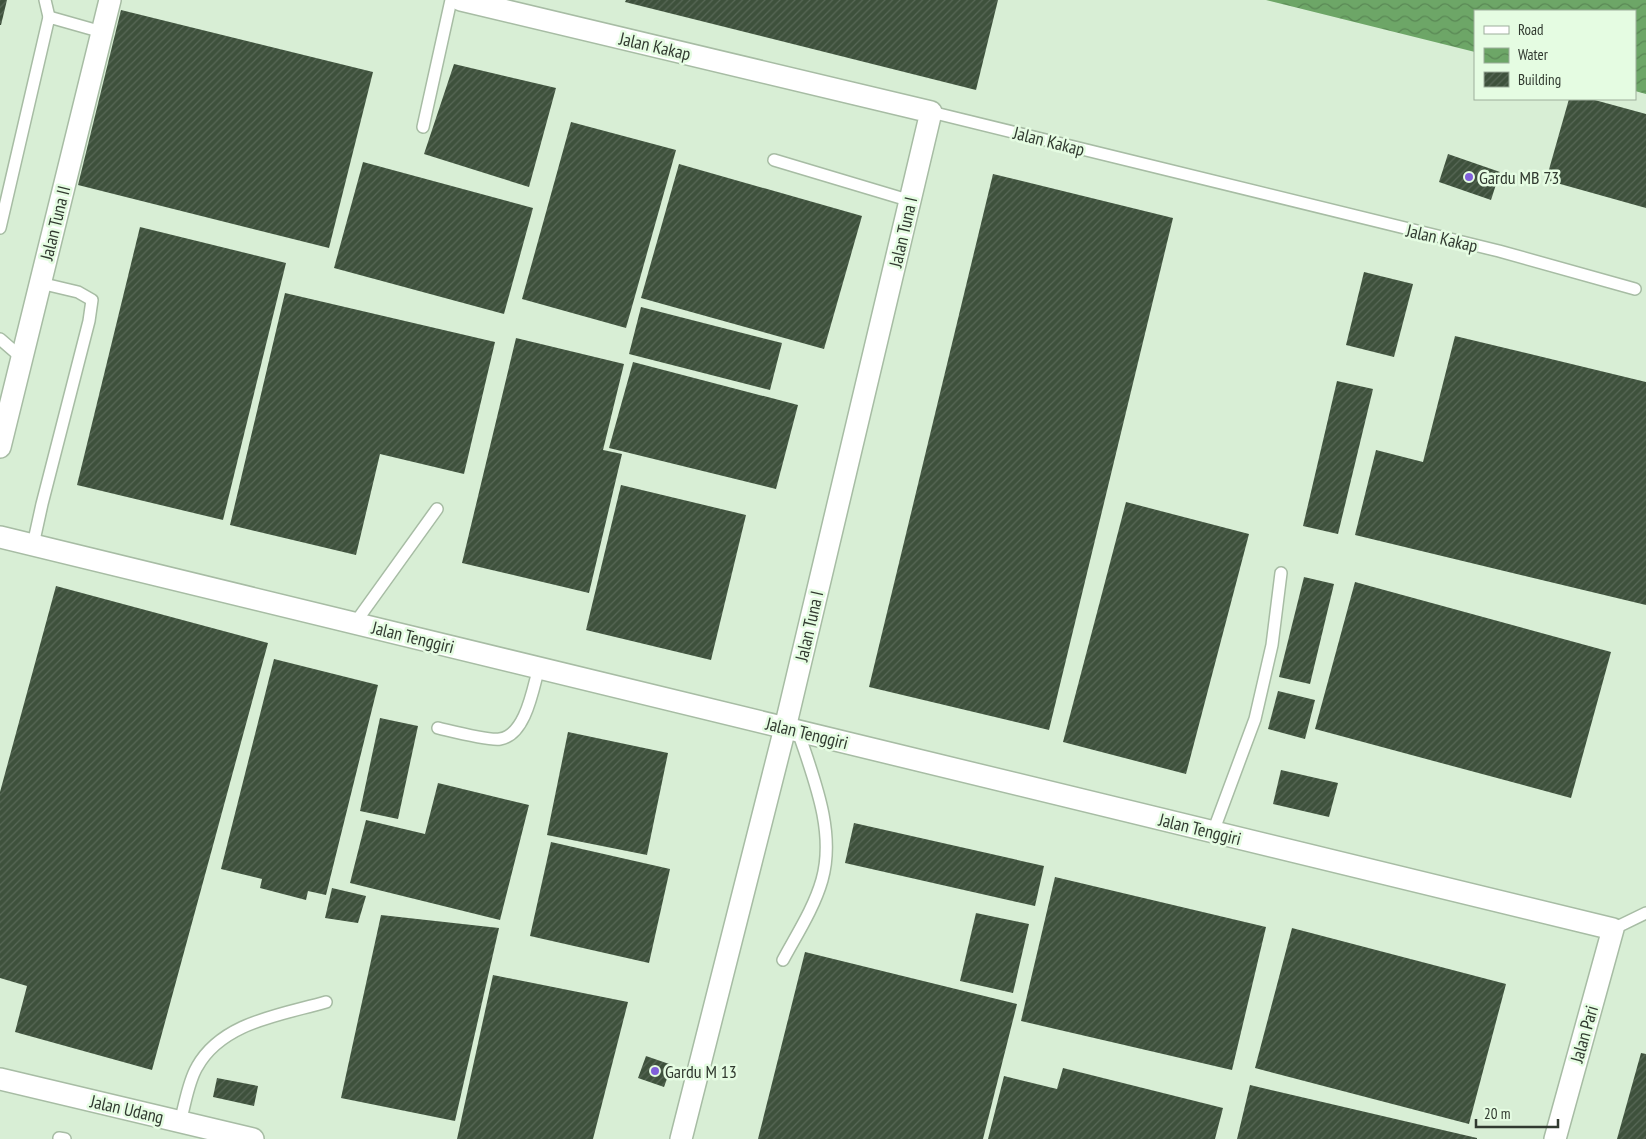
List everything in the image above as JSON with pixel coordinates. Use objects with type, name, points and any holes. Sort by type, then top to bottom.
[{"type":"street","name":"Jalan Tuna II","points":[[0,447],[110,0]]},
{"type":"street","name":"Jalan Kakap","points":[[461,0],[931,112]]},
{"type":"street","name":"Jalan Tuna I","points":[[681,1139],[791,729],[931,112]]},
{"type":"street","name":"Jalan Tenggiri","points":[[0,537],[1613,929]]},
{"type":"street","name":"Jalan Pari","points":[[1555,1139],[1613,929]]},
{"type":"street","name":"Jalan Udang","points":[[0,1079],[253,1139]]},
{"type":"lane","points":[[0,228],[49,17],[45,0]]},
{"type":"lane","points":[[423,127],[451,0]]},
{"type":"lane","points":[[49,17],[102,32]]},
{"type":"lane","name":"Jalan Kakap","points":[[931,112],[1499,251],[1635,289]]},
{"type":"lane","points":[[774,160],[911,201]]},
{"type":"lane","points":[[33,545],[90,321],[92,300],[78,292],[40,283]]},
{"type":"lane","points":[[0,340],[22,358]]},
{"type":"lane","points":[[356,623],[437,509]]},
{"type":"lane","points":[[1213,832],[1255,719],[1272,645],[1281,573]]},
{"type":"lane","points":[[438,728],[499,740],[511,734],[527,712],[539,667]]},
{"type":"lane","points":[[783,960],[815,900],[827,855],[818,794],[791,729]]},
{"type":"lane","points":[[1613,929],[1646,913]]},
{"type":"lane","points":[[180,1122],[197,1067],[222,1038],[247,1025],[326,1002]]},
{"type":"water","points":[[1266,0],[1646,0],[1646,94],[1636,91],[1636,10],[1474,10],[1474,52]]},
{"type":"building","points":[[0,0],[7,0],[1,25],[0,25]]},
{"type":"building","points":[[626,0],[998,0],[976,90],[625,2]]},
{"type":"building","points":[[121,10],[373,72],[329,248],[78,185]]},
{"type":"building","points":[[454,64],[556,88],[529,187],[424,154]]},
{"type":"building","points":[[1569,100],[1595,100],[1646,114],[1646,208],[1546,180]]},
{"type":"building","points":[[571,122],[676,150],[626,328],[522,299]]},
{"type":"building","name":"Gardu MB 73","points":[[1448,154],[1500,172],[1491,200],[1439,182]]},
{"type":"building","points":[[363,162],[533,208],[504,314],[334,268]]},
{"type":"building","points":[[679,164],[862,216],[824,349],[641,298]]},
{"type":"building","points":[[993,174],[1173,218],[1049,730],[869,687]]},
{"type":"building","points":[[140,227],[286,263],[223,520],[77,485]]},
{"type":"building","points":[[1364,272],[1413,284],[1394,357],[1346,345]]},
{"type":"building","points":[[285,293],[495,342],[464,474],[380,454],[356,555],[230,525]]},
{"type":"building","points":[[641,307],[782,343],[770,390],[629,354]]},
{"type":"building","points":[[1455,336],[1646,382],[1646,605],[1355,535],[1376,450],[1423,462]]},
{"type":"building","points":[[516,338],[624,364],[603,450],[622,454],[589,593],[462,563]]},
{"type":"building","points":[[633,362],[798,405],[776,489],[609,448]]},
{"type":"building","points":[[1337,381],[1373,389],[1338,534],[1303,526]]},
{"type":"building","points":[[621,485],[746,515],[711,660],[586,630]]},
{"type":"building","points":[[1126,502],[1249,534],[1186,774],[1063,742]]},
{"type":"building","points":[[1304,577],[1334,584],[1310,684],[1279,677]]},
{"type":"building","points":[[1355,582],[1611,652],[1571,798],[1315,729]]},
{"type":"building","points":[[56,586],[268,643],[152,1070],[15,1032],[27,986],[0,978],[0,792]]},
{"type":"building","points":[[274,659],[378,685],[326,895],[308,891],[306,900],[260,888],[262,879],[221,869]]},
{"type":"building","points":[[1278,691],[1315,700],[1305,739],[1268,729]]},
{"type":"building","points":[[380,718],[418,726],[398,819],[360,811]]},
{"type":"building","points":[[568,732],[668,753],[647,855],[547,835]]},
{"type":"building","points":[[1281,770],[1338,783],[1329,817],[1273,804]]},
{"type":"building","points":[[438,783],[529,805],[500,920],[350,883],[366,820],[425,834]]},
{"type":"building","points":[[854,823],[1044,866],[1035,906],[845,863]]},
{"type":"building","points":[[551,842],[670,869],[649,963],[530,936]]},
{"type":"building","points":[[1055,877],[1266,927],[1232,1070],[1021,1021]]},
{"type":"building","points":[[332,888],[366,896],[358,923],[325,918]]},
{"type":"building","points":[[976,913],[1029,924],[1013,993],[960,981]]},
{"type":"building","points":[[381,915],[499,928],[455,1121],[341,1098]]},
{"type":"building","points":[[1292,928],[1506,984],[1469,1124],[1255,1068]]},
{"type":"building","points":[[805,952],[1017,1004],[983,1139],[758,1139]]},
{"type":"building","points":[[493,975],[628,1002],[593,1139],[457,1139]]},
{"type":"building","points":[[1641,1053],[1646,1054],[1646,1139],[1617,1139]]},
{"type":"building","name":"Gardu M 13","points":[[646,1056],[672,1065],[664,1087],[638,1078]]},
{"type":"building","points":[[1063,1068],[1223,1108],[1215,1139],[988,1139],[1004,1076],[1057,1089]]},
{"type":"building","points":[[217,1078],[258,1086],[254,1106],[213,1097]]},
{"type":"building","points":[[1250,1085],[1477,1138],[1477,1139],[1237,1139]]},
{"type":"place","name":"Gardu MB 73","points":[[1469,177]]},
{"type":"place","name":"Gardu M 13","points":[[655,1071]]}]
